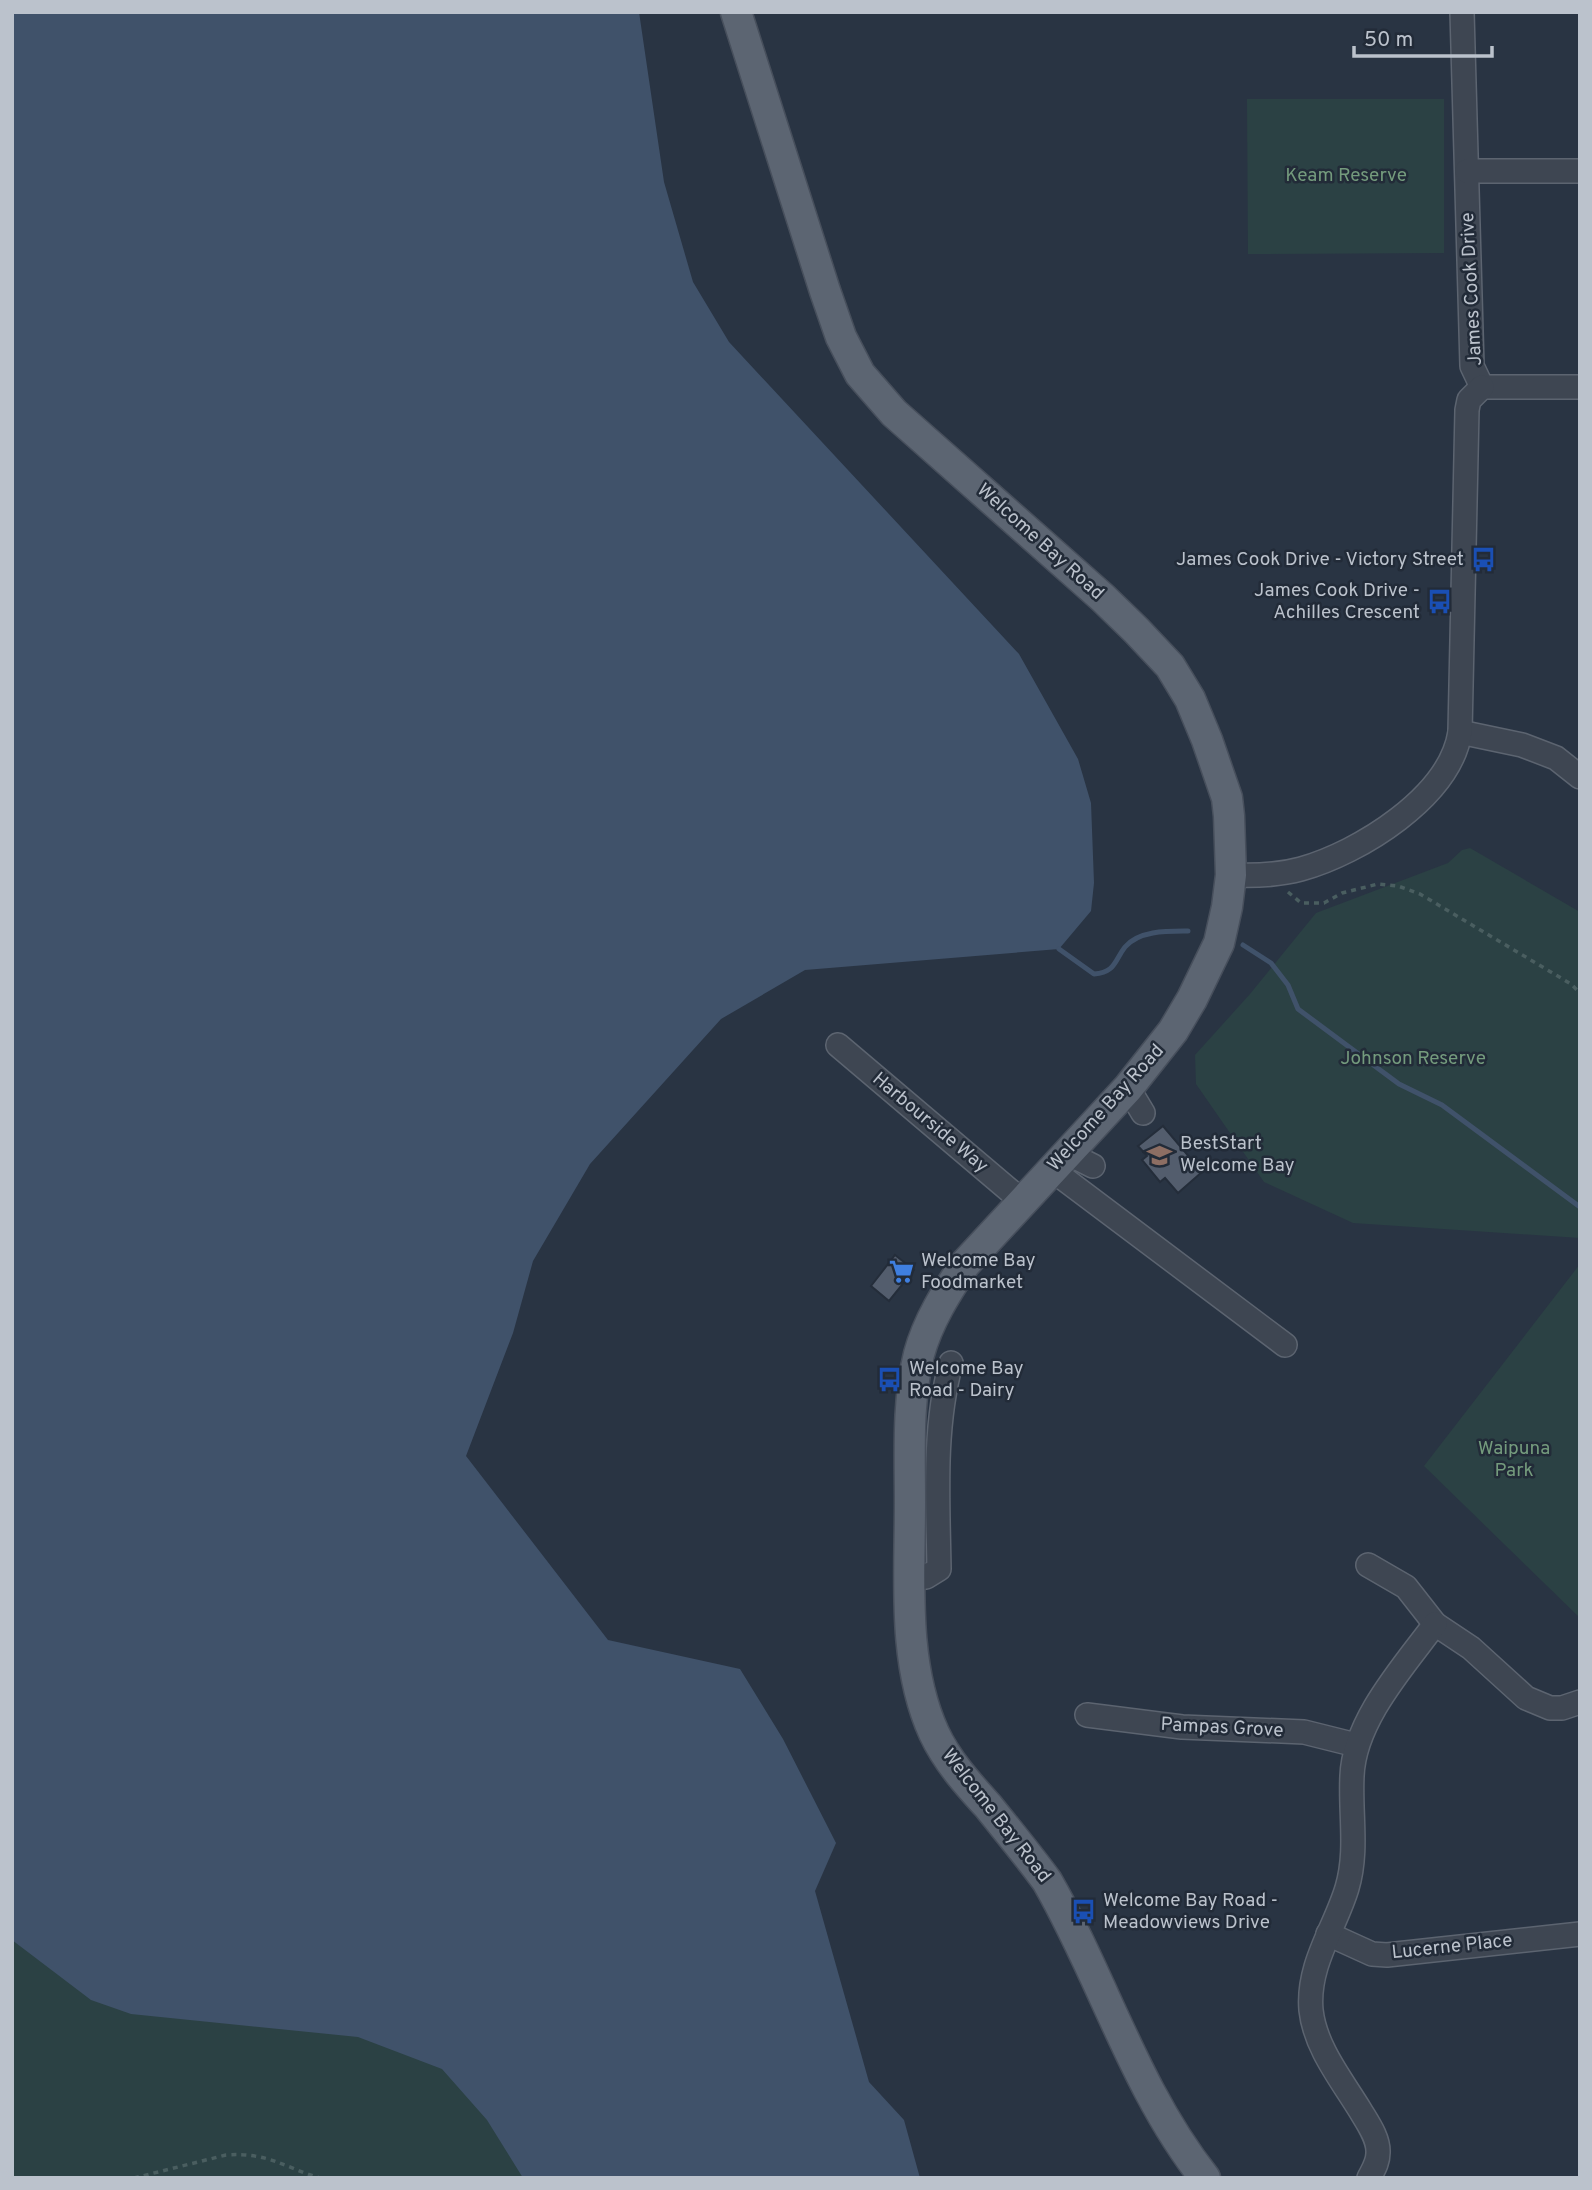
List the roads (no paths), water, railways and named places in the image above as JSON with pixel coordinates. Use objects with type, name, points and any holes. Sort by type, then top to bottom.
[{"type":"main road","name":"Welcome Bay Road","points":[[736,12],[825,291],[841,337],[860,374],[894,413],[1103,598],[1170,666],[1189,699],[1207,740],[1227,798],[1231,875],[1219,943],[1192,999],[1173,1031],[1128,1088],[1083,1157],[1051,1169],[965,1265],[927,1327],[913,1384],[910,1430],[913,1653],[920,1691],[935,1736],[961,1775],[1047,1881],[1148,2087],[1173,2132],[1205,2178]]},
{"type":"street","name":"James Cook Drive","points":[[1231,875],[1265,874],[1315,865],[1374,835],[1397,821],[1441,778],[1458,743],[1467,410],[1469,400],[1482,387],[1472,366],[1462,12]]},
{"type":"street","points":[[1467,171],[1580,171]]},
{"type":"street","points":[[1482,387],[1580,387]]},
{"type":"street","points":[[1460,732],[1556,758],[1580,777]]},
{"type":"street","name":"Harbourside Way","points":[[838,1045],[1022,1201]]},
{"type":"street","points":[[1128,1088],[1143,1114]]},
{"type":"street","points":[[1051,1169],[1284,1345]]},
{"type":"street","points":[[910,1578],[926,1577],[939,1569],[938,1482],[942,1396],[951,1363]]},
{"type":"street","points":[[1368,1564],[1406,1587],[1436,1625],[1471,1648],[1526,1698],[1550,1708],[1580,1702]]},
{"type":"street","points":[[1379,2174],[1379,2152],[1374,2137],[1327,2058],[1311,2010],[1317,1964],[1347,1888],[1353,1858],[1352,1775],[1356,1745],[1370,1715],[1436,1625]]},
{"type":"street","name":"Pampas Grove","points":[[1087,1715],[1195,1728],[1304,1732],[1356,1745]]},
{"type":"street","name":"Lucerne Place","points":[[1328,1934],[1372,1954],[1387,1955],[1580,1934]]},
{"type":"water","points":[[12,12],[639,12],[664,182],[693,282],[729,342],[1019,654],[1078,759],[1091,803],[1094,883],[1091,911],[1059,949],[805,970],[721,1019],[590,1164],[533,1261],[513,1333],[466,1456],[608,1640],[740,1669],[783,1739],[836,1843],[815,1891],[869,2082],[904,2120],[920,2178],[523,2178],[487,2120],[442,2069],[358,2037],[131,2014],[91,2000],[12,1940]]},
{"type":"waterway","points":[[1059,949],[1094,974],[1111,968],[1125,947],[1138,937],[1188,931]]},
{"type":"waterway","points":[[1243,945],[1271,963],[1288,985],[1298,1009],[1399,1084],[1442,1105],[1580,1207]]},
{"type":"place","name":"James Cook Drive - Victory Street","points":[[1484,560]]},
{"type":"place","name":"James Cook Drive - Achilles Crescent","points":[[1440,602]]},
{"type":"place","name":"BestStart Welcome Bay","points":[[1160,1155]]},
{"type":"place","name":"Welcome Bay Foodmarket","points":[[901,1272]]},
{"type":"place","name":"Welcome Bay Road - Dairy","points":[[889,1380]]},
{"type":"place","name":"Welcome Bay Road - Meadowviews Drive","points":[[1083,1912]]},
{"type":"park label","name":"Keam Reserve","points":[[1346,176]]},
{"type":"park label","name":"Johnson Reserve","points":[[1413,1059]]},
{"type":"park label","name":"Waipuna Park","points":[[1514,1460]]}]
